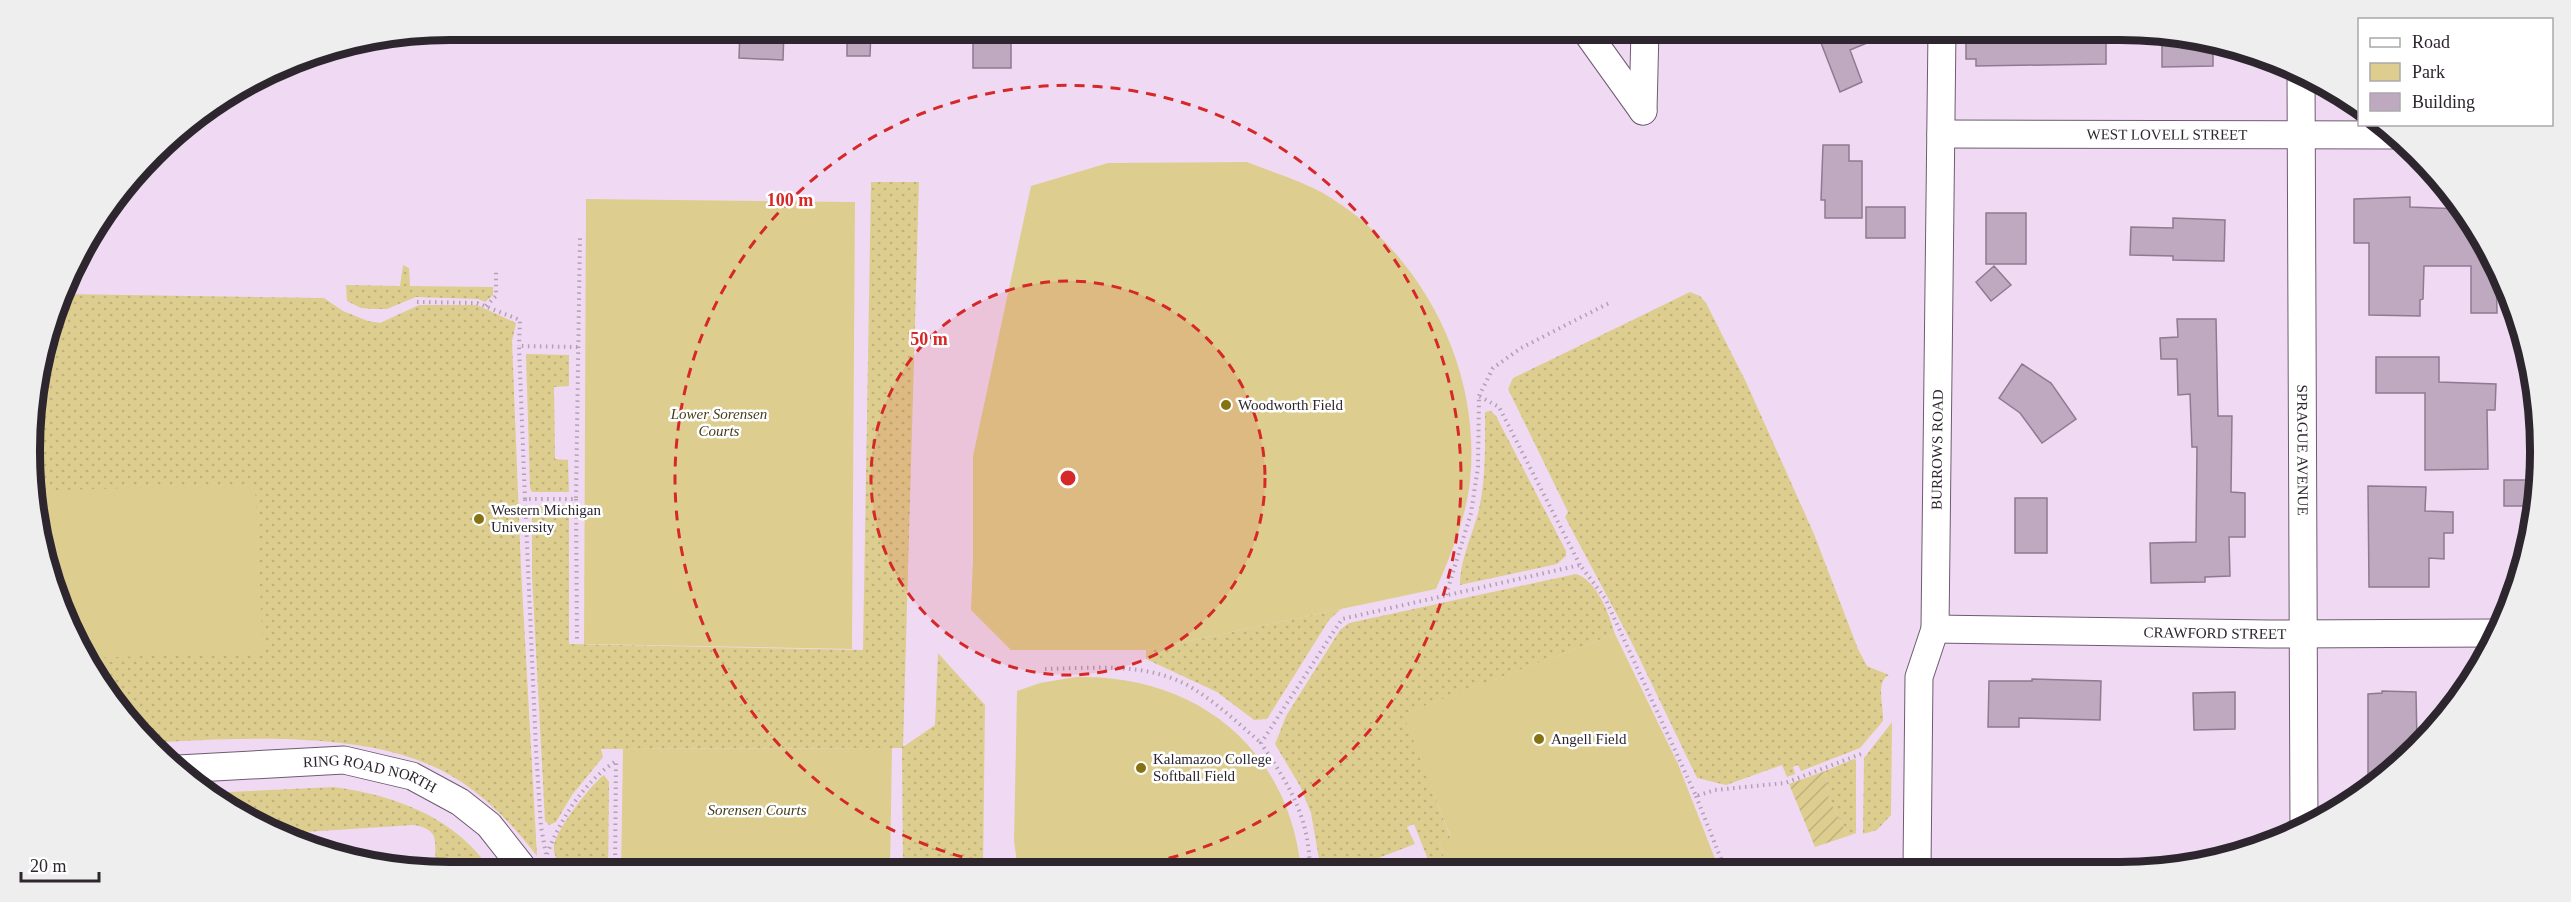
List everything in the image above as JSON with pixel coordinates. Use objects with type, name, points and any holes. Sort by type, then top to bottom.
[{"type":"street","points":[[1592,40],[1642,111],[1645,40]]},
{"type":"street","name":"BURROWS ROAD","points":[[1917,862],[1919,677],[1935,629],[1942,40]]},
{"type":"street","name":"SPRAGUE AVENUE","points":[[2301,83],[2304,818]]},
{"type":"street","name":"WEST LOVELL STREET","points":[[1941,134],[2382,135]]},
{"type":"street","name":"CRAWFORD STREET","points":[[1935,629],[2304,634],[2488,633]]},
{"type":"street","name":"RING ROAD NORTH","points":[[190,768],[344,760],[412,776],[460,802],[489,825],[518,862]]},
{"type":"path","points":[[577,640],[576,499],[580,234]]},
{"type":"path","points":[[486,306],[496,296],[496,271]]},
{"type":"path","points":[[417,302],[477,303],[520,320],[525,499],[541,827],[546,854],[558,826],[597,773],[616,761],[615,862]]},
{"type":"path","points":[[1446,595],[1471,513],[1478,467],[1479,396],[1493,368],[1521,348],[1609,303]]},
{"type":"path","points":[[519,346],[578,347]]},
{"type":"path","points":[[1479,396],[1499,407],[1580,565],[1605,598],[1696,796],[1722,862]]},
{"type":"path","points":[[525,499],[576,499]]},
{"type":"path","points":[[1261,743],[1342,619],[1580,565]]},
{"type":"path","points":[[1045,669],[1109,667],[1149,671],[1188,685],[1220,707],[1261,743],[1298,804],[1310,846],[1310,862]]},
{"type":"path","points":[[1696,796],[1715,790],[1785,783],[1861,754]]},
{"type":"green space","name":"Woodworth Field","points":[[1247,162],[1314,188],[1358,217],[1389,246],[1416,279],[1438,316],[1455,355],[1466,396],[1471,439],[1470,481],[1465,509],[1436,589],[1146,650],[1011,650],[971,610],[973,456],[1031,186],[1108,163]]},
{"type":"green space","points":[[871,182],[919,182],[903,747],[935,725],[938,653],[985,705],[983,862],[903,862],[902,748],[601,749],[603,757],[572,795],[556,822],[549,825],[545,821],[532,576],[532,506],[569,505],[569,644],[863,650]]},
{"type":"green space","name":"Lower Sorensen Courts","points":[[586,199],[855,202],[852,649],[584,644]]},
{"type":"green space","points":[[403,265],[409,268],[410,286],[493,287],[493,295],[485,302],[478,299],[416,297],[387,309],[361,308],[347,301],[346,285],[400,286]]},
{"type":"green space","points":[[1690,292],[1700,296],[1706,303],[1746,382],[1814,534],[1858,649],[1867,666],[1889,675],[1882,683],[1881,689],[1883,721],[1860,748],[1801,771],[1798,765],[1793,767],[1795,774],[1787,777],[1782,765],[1726,785],[1697,778],[1633,645],[1565,517],[1568,512],[1508,389],[1513,378]]},
{"type":"green space","points":[[72,294],[324,298],[343,311],[380,323],[419,305],[477,305],[516,323],[512,341],[521,568],[537,856],[489,803],[461,782],[430,765],[399,754],[329,742],[292,739],[162,742],[142,722],[95,656],[62,583],[48,531],[40,451],[48,371],[62,319]]},
{"type":"green space","points":[[526,354],[569,355],[569,386],[554,387],[555,459],[568,460],[569,492],[532,492],[530,488]]},
{"type":"green space","points":[[1491,411],[1496,416],[1566,551],[1566,556],[1557,564],[1460,585],[1462,564],[1478,514],[1482,493],[1485,412]]},
{"type":"green space","points":[[255,484],[263,652],[96,658],[62,583],[48,531],[42,491]]},
{"type":"green space","points":[[1576,574],[1591,584],[1602,600],[1615,634],[1404,714],[1451,839],[1439,843],[1446,862],[1429,862],[1414,824],[1407,827],[1415,844],[1368,862],[1320,862],[1311,813],[1300,786],[1275,744],[1286,716],[1340,630],[1349,623]]},
{"type":"green space","points":[[1341,609],[1329,620],[1267,719],[1254,720],[1217,692],[1146,659],[1146,650]]},
{"type":"green space","name":"Angell Field","points":[[1615,634],[1678,764],[1716,862],[1446,862],[1439,843],[1451,838],[1403,714]]},
{"type":"green space","name":"Kalamazoo College Softball Field","points":[[1076,677],[1120,679],[1160,689],[1197,705],[1229,727],[1256,755],[1278,788],[1293,827],[1300,862],[1017,862],[1014,841],[1017,691],[1040,683]]},
{"type":"green space","points":[[1892,722],[1891,815],[1877,830],[1863,834],[1864,758]]},
{"type":"green space","name":"Sorensen Courts","points":[[892,748],[890,862],[621,862],[623,749]]},
{"type":"green space","points":[[1856,760],[1856,833],[1848,836],[1829,799],[1825,771]]},
{"type":"green space","points":[[1825,771],[1829,799],[1848,836],[1815,847],[1789,784]]},
{"type":"green space","points":[[604,775],[609,782],[608,862],[559,862],[554,852],[556,838],[575,807]]},
{"type":"green space","points":[[334,787],[380,796],[423,812],[443,823],[461,837],[485,862],[436,861],[434,836],[424,828],[414,825],[300,832],[246,807],[223,792]]},
{"type":"building","points":[[740,40],[784,40],[783,60],[739,58]]},
{"type":"building","points":[[847,40],[871,40],[870,56],[847,56]]},
{"type":"building","points":[[973,40],[1011,40],[1011,68],[973,68]]},
{"type":"building","points":[[1820,40],[1874,40],[1850,50],[1862,82],[1840,92]]},
{"type":"building","points":[[1966,40],[2106,40],[2106,64],[1976,66],[1976,59],[1966,59]]},
{"type":"building","points":[[2162,43],[2213,51],[2213,66],[2162,67]]},
{"type":"building","points":[[1823,145],[1849,145],[1849,161],[1862,161],[1862,218],[1825,218],[1825,200],[1821,200]]},
{"type":"building","points":[[2410,197],[2410,207],[2451,209],[2476,246],[2496,288],[2497,313],[2471,313],[2471,266],[2424,266],[2420,316],[2369,315],[2369,243],[2354,243],[2354,199]]},
{"type":"building","points":[[1866,207],[1905,207],[1905,238],[1866,238]]},
{"type":"building","points":[[1986,213],[2026,213],[2026,264],[1986,264]]},
{"type":"building","points":[[2173,218],[2225,220],[2224,261],[2173,260],[2173,256],[2130,255],[2131,227],[2173,228]]},
{"type":"building","points":[[1994,266],[2011,285],[1991,301],[1976,282]]},
{"type":"building","points":[[2177,319],[2216,319],[2218,416],[2232,416],[2231,492],[2245,493],[2245,537],[2229,537],[2230,576],[2205,577],[2205,582],[2151,583],[2150,543],[2196,542],[2197,447],[2192,447],[2190,394],[2178,395],[2177,359],[2161,359],[2160,338],[2178,337]]},
{"type":"building","points":[[2376,357],[2439,357],[2439,382],[2496,384],[2495,410],[2487,410],[2488,469],[2425,470],[2425,393],[2376,393]]},
{"type":"building","points":[[2022,364],[2051,383],[2076,419],[2042,443],[2020,413],[1999,398]]},
{"type":"building","points":[[2504,480],[2530,480],[2527,506],[2504,506]]},
{"type":"building","points":[[2368,486],[2426,487],[2425,511],[2453,512],[2453,533],[2444,533],[2444,559],[2429,558],[2429,587],[2369,587]]},
{"type":"building","points":[[2015,498],[2047,498],[2047,553],[2015,553]]},
{"type":"building","points":[[2032,679],[2101,681],[2100,720],[2019,718],[2019,727],[1988,727],[1989,681],[2032,681]]},
{"type":"building","points":[[2382,691],[2416,692],[2417,734],[2391,760],[2368,778],[2368,694],[2382,693]]},
{"type":"building","points":[[2235,692],[2235,729],[2194,730],[2193,693]]},
{"type":"place","name":"Woodworth Field","points":[[1226,405]]},
{"type":"place","name":"Western Michigan University","points":[[479,519]]},
{"type":"place","name":"Angell Field","points":[[1539,739]]},
{"type":"place","name":"Kalamazoo College Softball Field","points":[[1141,768]]}]
